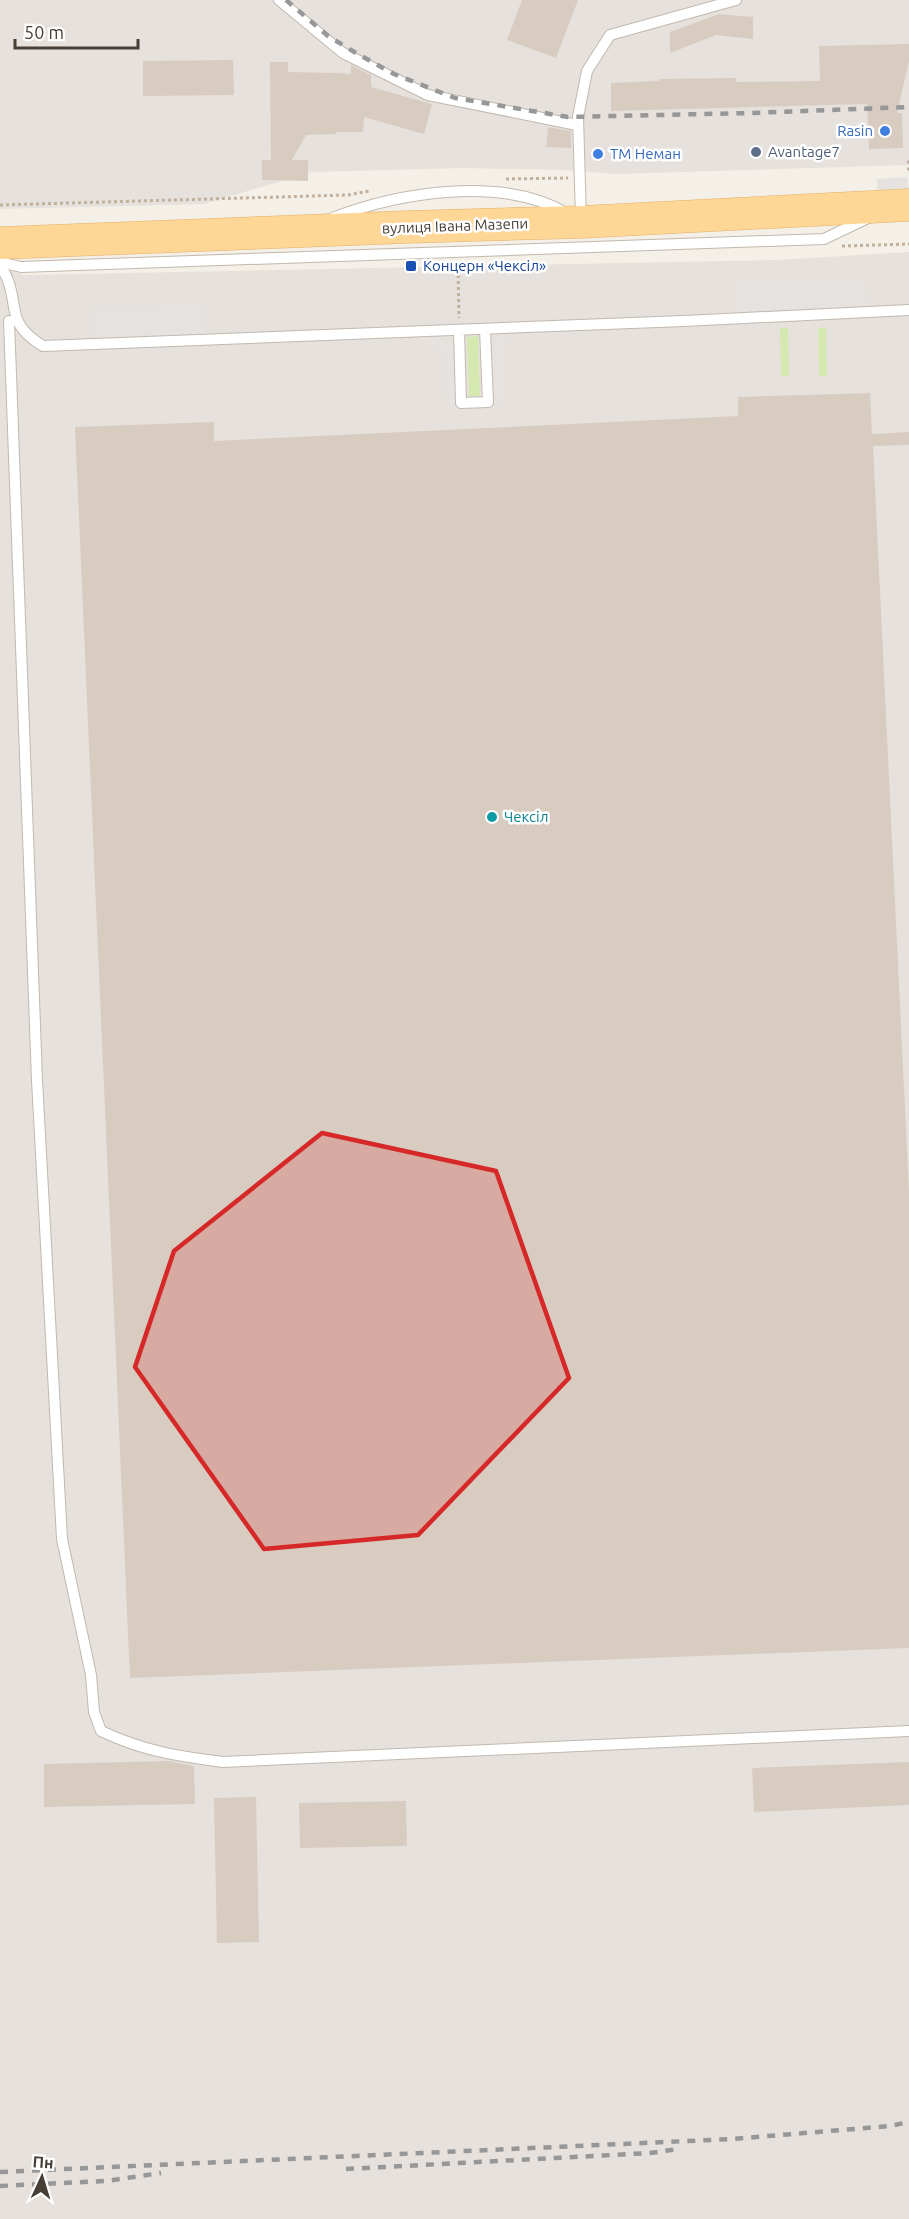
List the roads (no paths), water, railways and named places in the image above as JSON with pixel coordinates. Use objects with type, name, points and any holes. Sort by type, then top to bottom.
[{"type":"main road","name":"вулиця Івана Мазепи","points":[[0,243],[582,222],[901,206]]},
{"type":"lane","points":[[279,0],[343,53],[428,95],[577,125]]},
{"type":"lane","points":[[582,222],[577,125],[587,71],[610,35],[736,0]]},
{"type":"lane","points":[[0,263],[21,267],[825,239],[901,206]]},
{"type":"lane","points":[[0,263],[7,280],[6,316],[37,1080],[62,1539],[91,1675],[94,1712],[101,1731],[128,1743],[172,1756],[223,1762],[909,1731]]},
{"type":"lane","points":[[7,280],[21,267]]},
{"type":"lane","points":[[6,316],[18,333],[43,346],[867,313],[909,309]]},
{"type":"lane","points":[[459,330],[461,403],[488,402],[485,329]]},
{"type":"railway","points":[[286,0],[328,36],[356,53],[394,74],[455,98],[568,117],[909,107]]},
{"type":"railway","points":[[0,2172],[732,2139],[890,2126],[909,2122]]},
{"type":"railway","points":[[346,2169],[650,2153],[678,2149]]},
{"type":"railway","points":[[0,2186],[106,2181],[161,2173]]},
{"type":"place","name":"Rasin","points":[[885,131]]},
{"type":"place","name":"Avantage7","points":[[756,152]]},
{"type":"place","name":"ТМ Неман","points":[[598,154]]},
{"type":"place","name":"Концерн «Чексіл»","points":[[411,266]]},
{"type":"place","name":"Чексіл","points":[[492,817]]}]
